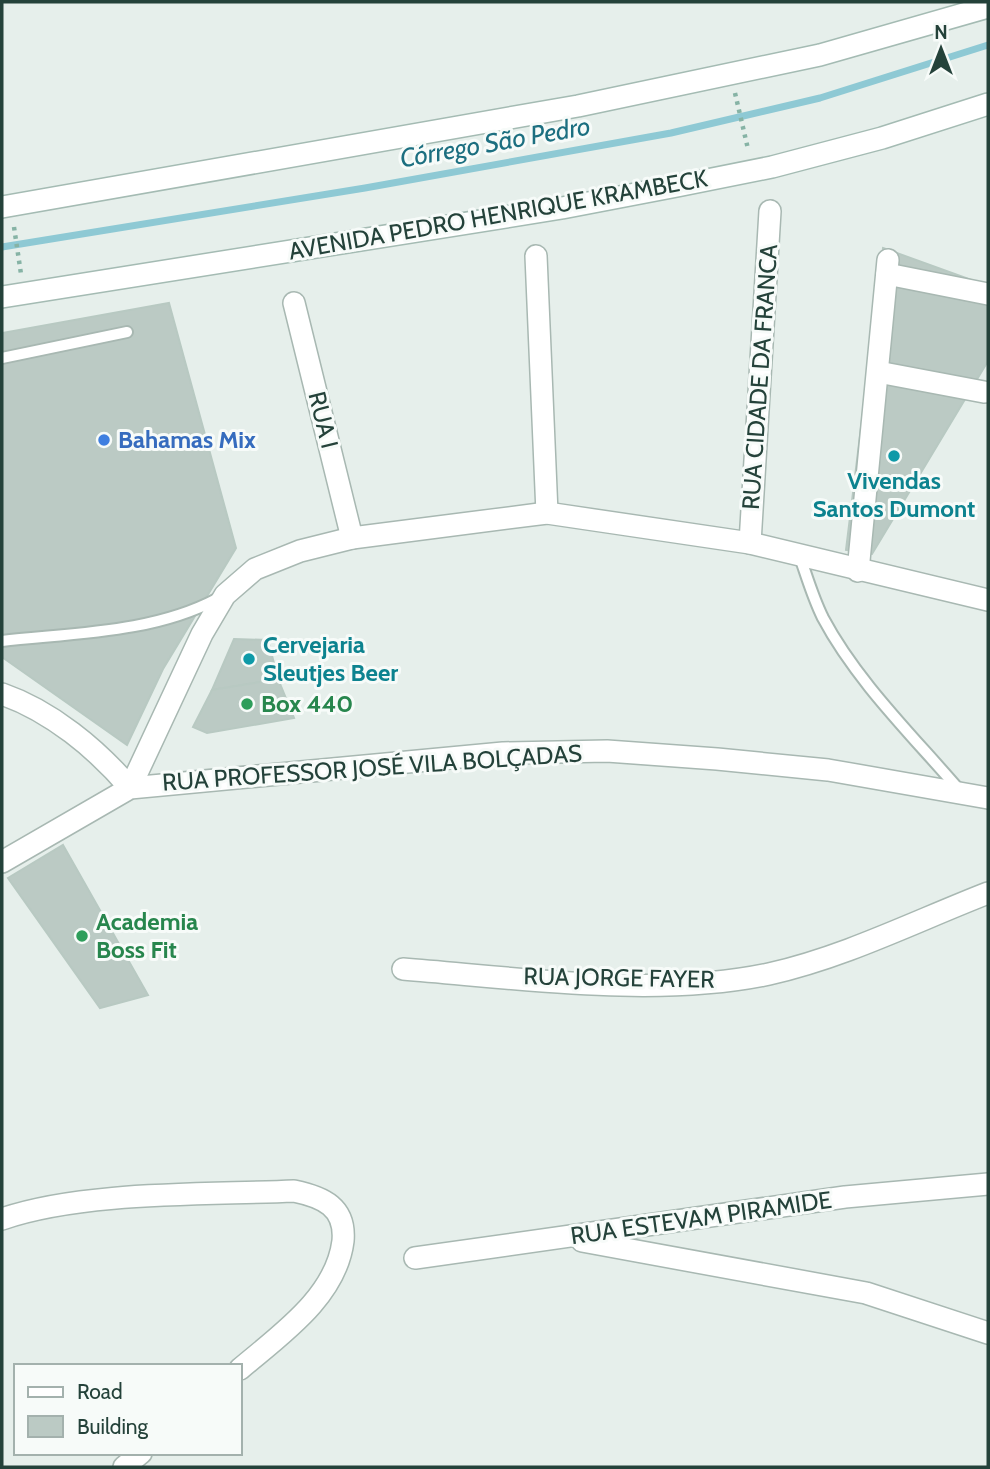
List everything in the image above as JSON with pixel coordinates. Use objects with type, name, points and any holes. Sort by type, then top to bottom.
[{"type":"street","points":[[2,207],[578,106],[820,55],[988,7]]},
{"type":"street","name":"AVENIDA PEDRO HENRIQUE KRAMBECK","points":[[2,297],[562,208],[677,186],[772,167],[882,138],[988,104]]},
{"type":"street","name":"RUA CIDADE DA FRANCA","points":[[750,543],[770,211]]},
{"type":"street","points":[[536,256],[547,513]]},
{"type":"street","points":[[858,571],[888,267],[988,294]]},
{"type":"street","name":"RUA I","points":[[294,303],[352,538]]},
{"type":"street","points":[[878,372],[984,392]]},
{"type":"street","points":[[2,862],[130,788],[202,634],[225,595],[255,569],[300,551],[352,538],[547,513],[750,543],[988,600]]},
{"type":"street","points":[[2,694],[18,700],[99,752],[130,788]]},
{"type":"street","name":"RUA PROFESSOR JOSÉ VILA BOLÇADAS","points":[[130,788],[503,753],[607,751],[828,770],[988,798]]},
{"type":"street","name":"RUA JORGE FAYER","points":[[404,969],[618,983],[704,983],[769,974],[845,951],[988,893]]},
{"type":"street","name":"RUA ESTEVAM PIRAMIDE","points":[[415,1258],[845,1198],[988,1184]]},
{"type":"street","points":[[2,1219],[21,1212],[104,1201],[294,1191],[319,1196],[336,1207],[344,1228],[341,1260],[324,1291],[287,1329],[242,1367]]},
{"type":"street","points":[[561,1237],[866,1293],[988,1333]]},
{"type":"street","points":[[124,1467],[139,1455]]},
{"type":"lane","points":[[2,358],[127,332]]},
{"type":"lane","points":[[800,557],[818,606],[834,637],[862,676],[962,792]]},
{"type":"lane","points":[[2,641],[140,624],[179,615],[225,595]]},
{"type":"path","points":[[737,102],[745,138]]},
{"type":"path","points":[[13,227],[20,268]]},
{"type":"building","name":"Vivendas Santos Dumont","points":[[883,248],[988,286],[988,361],[872,554],[846,550]]},
{"type":"building","name":"Bahamas Mix","points":[[169,303],[236,548],[163,669],[127,745],[2,657],[2,333]]},
{"type":"building","name":"Cervejaria Sleutjes Beer","points":[[234,639],[268,640],[278,679],[212,690]]},
{"type":"building","name":"Box 440","points":[[278,679],[294,718],[207,733],[193,727],[212,690]]},
{"type":"building","name":"Academia Boss Fit","points":[[63,845],[148,995],[100,1008],[8,878]]},
{"type":"waterway","name":"Córrego São Pedro","points":[[2,247],[365,188],[671,133],[820,98],[988,45]]},
{"type":"place","name":"Bahamas Mix","points":[[104,440]]},
{"type":"place","name":"Vivendas Santos Dumont","points":[[894,456]]},
{"type":"place","name":"Cervejaria Sleutjes Beer","points":[[249,659]]},
{"type":"place","name":"Box 440","points":[[247,704]]},
{"type":"place","name":"Academia Boss Fit","points":[[82,936]]}]
